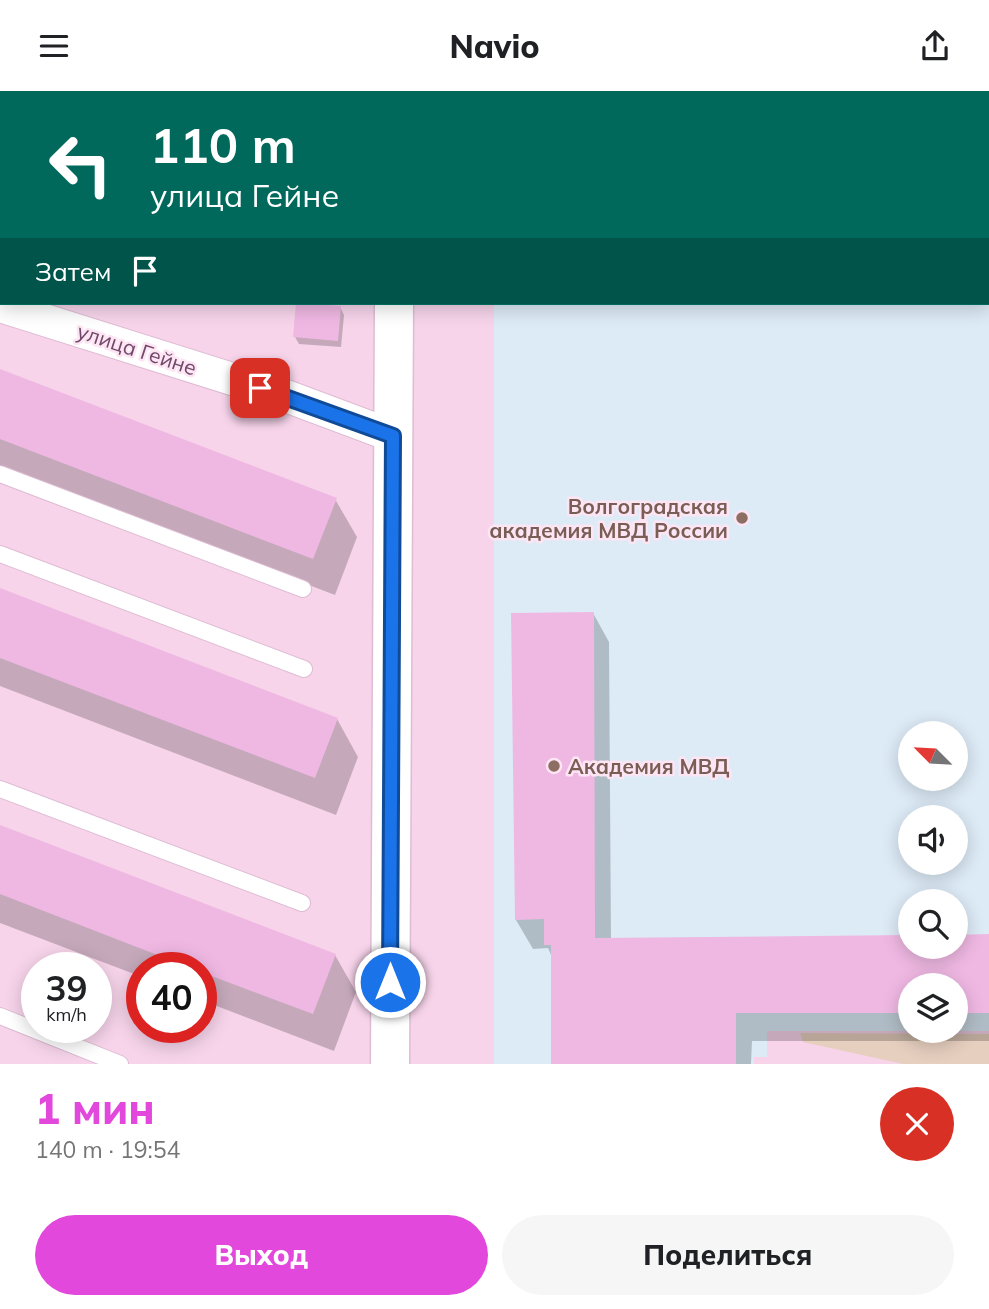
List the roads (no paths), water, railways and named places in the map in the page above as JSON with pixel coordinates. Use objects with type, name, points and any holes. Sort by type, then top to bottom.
[{"type":"street","points":[[390,1064],[394,305]]},
{"type":"street","name":"улица Гейне","points":[[0,306],[286,396],[393,436]]},
{"type":"lane","points":[[0,474],[303,589]]},
{"type":"lane","points":[[0,554],[304,669]]},
{"type":"lane","points":[[0,789],[302,904]]},
{"type":"lane","points":[[0,1016],[120,1064]]},
{"type":"place","name":"Волгоградская академия МВД России","points":[[742,518]]},
{"type":"place","name":"Академия МВД","points":[[554,766]]}]
